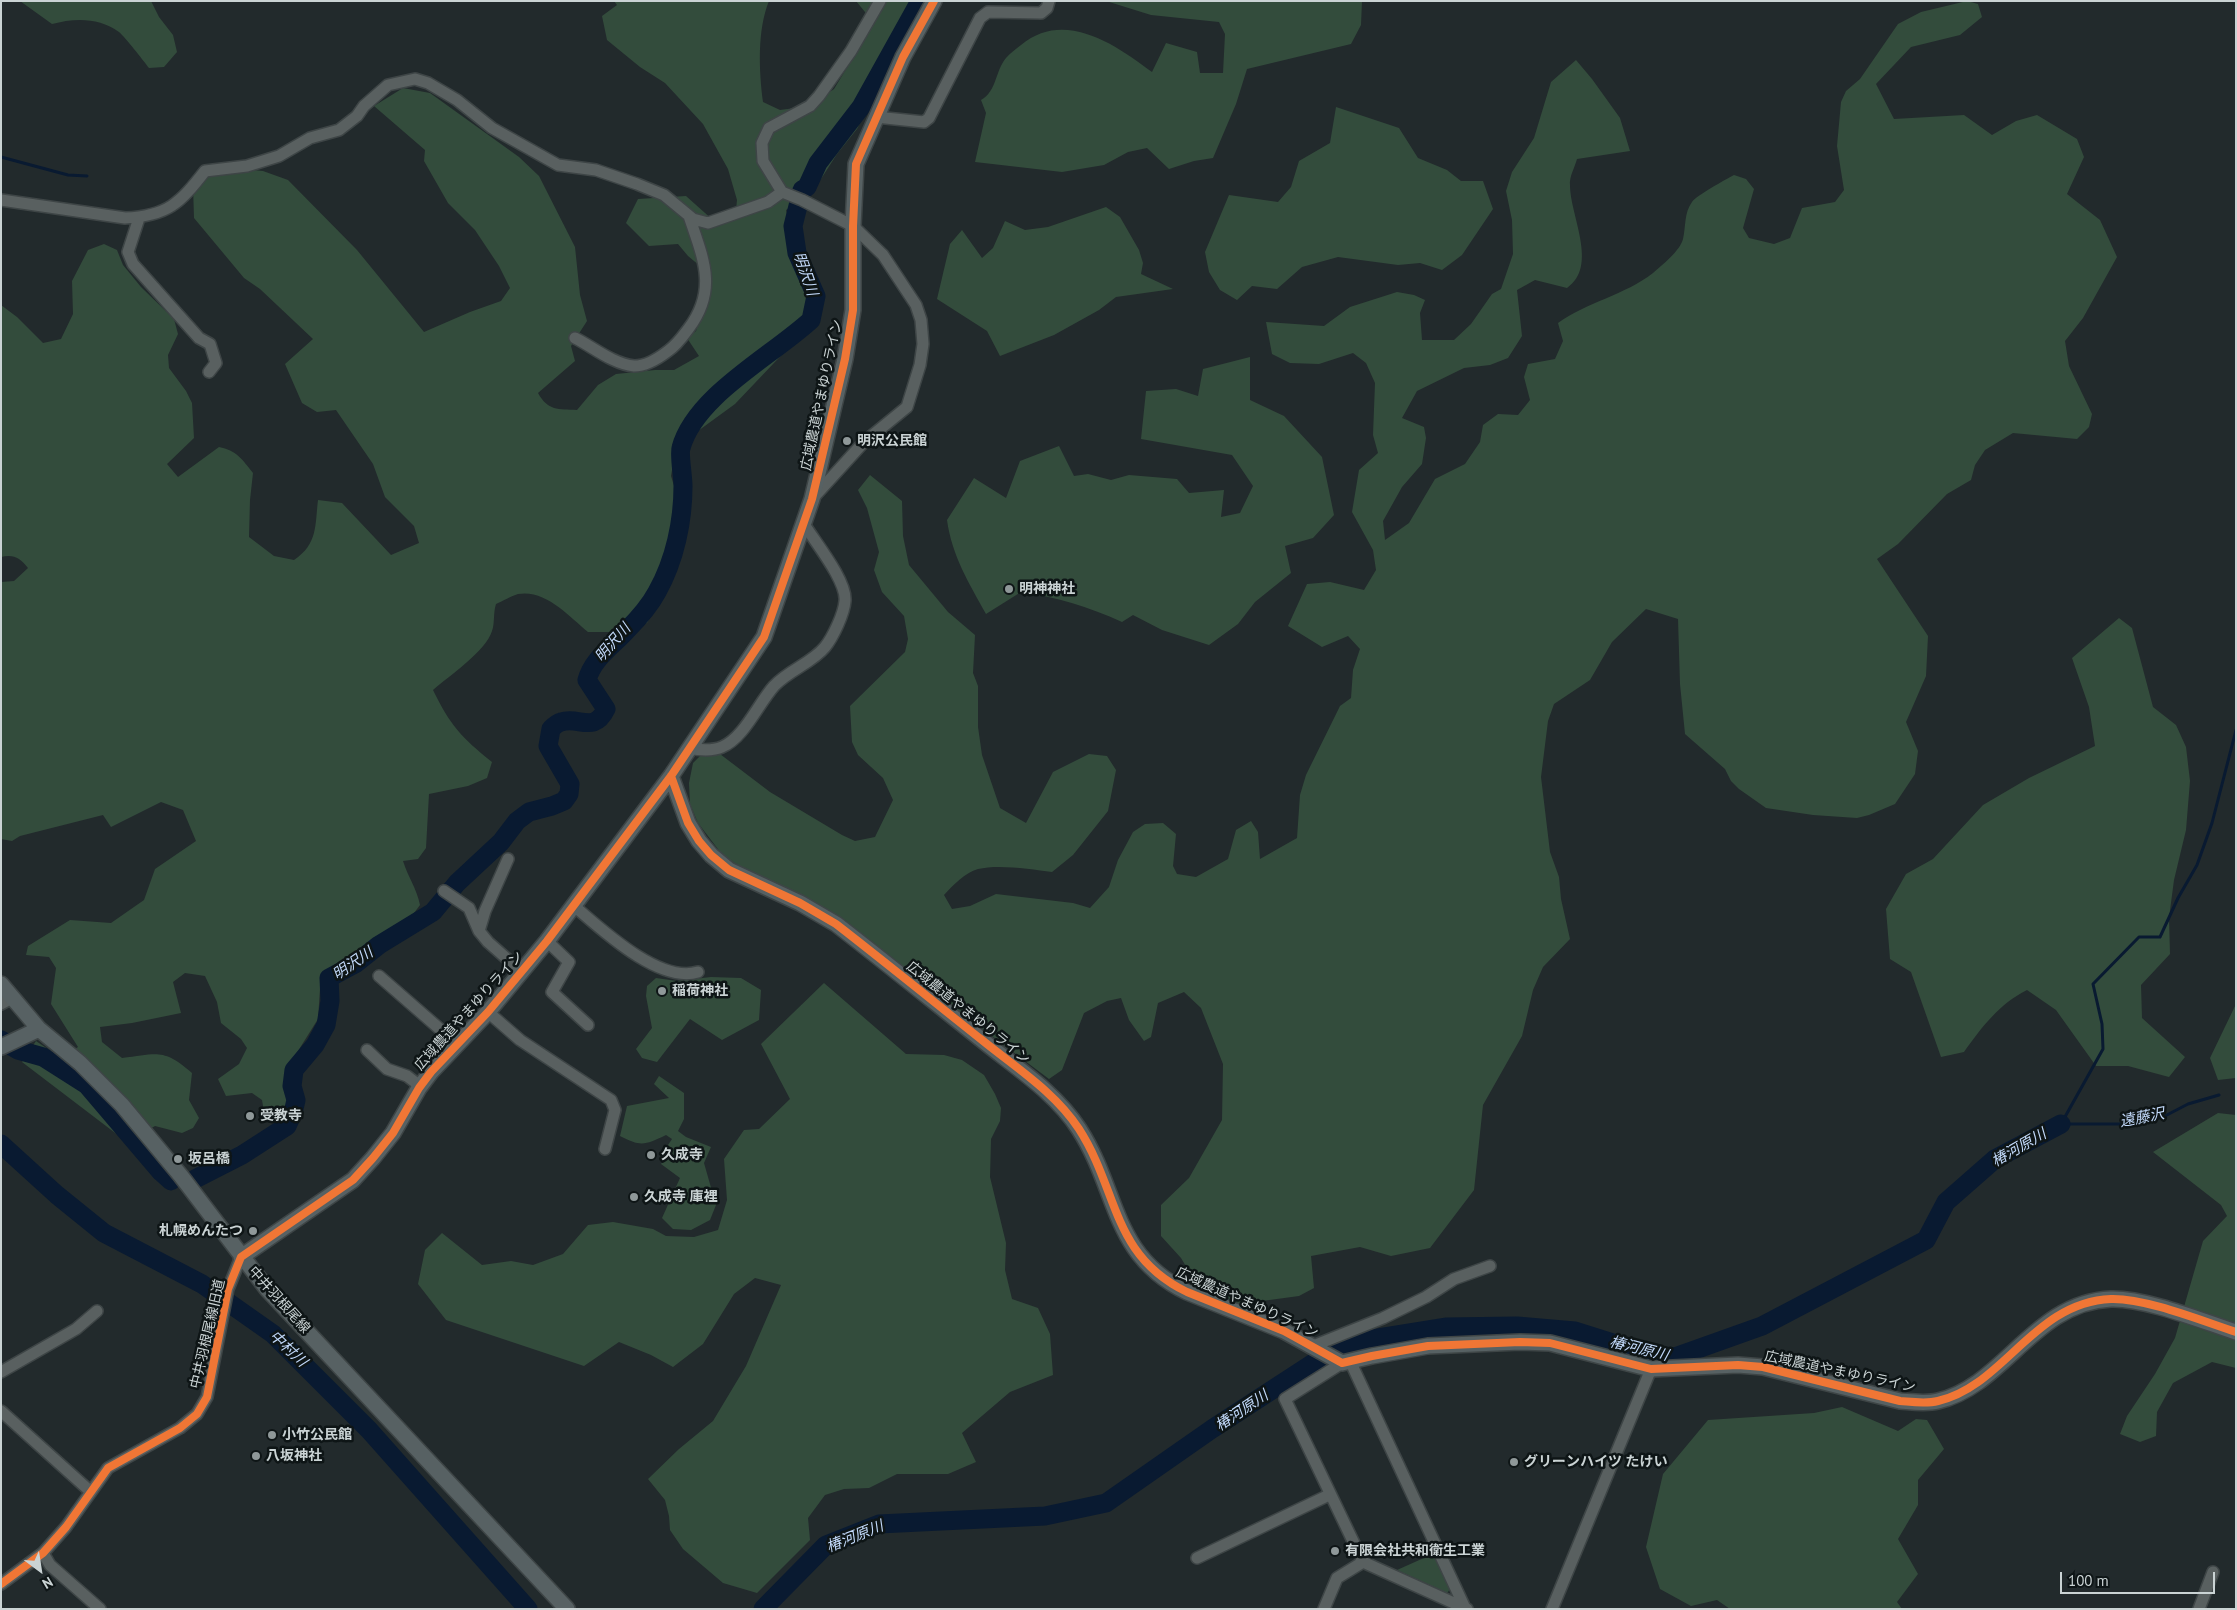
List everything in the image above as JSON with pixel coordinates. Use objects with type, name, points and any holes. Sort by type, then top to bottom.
[{"type":"street","points":[[812,499],[862,443],[906,407],[920,365],[923,344],[921,320],[912,298],[883,255],[853,226],[782,192],[763,161],[762,143],[769,128],[810,106],[819,96],[851,51],[880,1]]},
{"type":"street","name":"広域農道やまゆりライン","points":[[242,1257],[353,1180],[373,1158],[393,1133],[420,1086],[522,972],[671,776],[764,637],[812,499],[845,360],[853,310],[853,226],[856,164],[903,57],[934,1]]},
{"type":"street","points":[[876,117],[918,122],[929,118],[980,18],[988,12],[1041,13],[1047,8],[1050,1]]},
{"type":"street","points":[[1,200],[125,218],[139,218],[166,211],[189,191],[205,170],[247,166],[279,156],[310,138],[340,130],[388,85],[415,79],[428,83],[457,100],[492,128],[558,165],[596,170],[637,184],[664,195],[689,216],[708,224],[768,202],[782,192]]},
{"type":"street","points":[[575,338],[615,360],[635,366],[650,362],[676,344],[701,309],[706,290],[705,268],[689,216]]},
{"type":"street","points":[[139,218],[128,252],[133,264],[199,338],[210,344],[216,363],[209,372]]},
{"type":"street","points":[[688,748],[698,750],[722,748],[738,737],[774,686],[826,646],[843,613],[845,599],[836,574],[804,524]]},
{"type":"street","name":"広域農道やまゆりライン","points":[[671,776],[688,823],[699,841],[729,870],[800,903],[836,924],[1055,1100],[1079,1129],[1125,1232],[1139,1255],[1152,1270],[1172,1285],[1284,1331],[1347,1363],[1372,1356],[1428,1346],[1520,1342],[1550,1343],[1652,1369],[1763,1367],[1900,1401],[1936,1402],[1952,1397],[1971,1386],[2049,1321],[2074,1307],[2089,1303],[2111,1299],[2137,1301],[2236,1332]]},
{"type":"street","points":[[479,931],[485,910],[508,859]]},
{"type":"street","points":[[444,891],[469,908],[479,931],[488,942],[522,972]]},
{"type":"street","points":[[574,905],[607,934],[657,967],[688,975],[698,972]]},
{"type":"street","points":[[547,941],[569,962],[568,967],[552,988],[552,992],[588,1025]]},
{"type":"street","points":[[379,976],[458,1044]]},
{"type":"street","name":"中井羽根尾線","points":[[1,984],[7,1001],[80,1062],[122,1106],[181,1176],[267,1289],[567,1609]]},
{"type":"street","points":[[488,1012],[534,1050],[611,1100],[615,1110],[605,1149]]},
{"type":"street","points":[[1,1047],[39,1029]]},
{"type":"street","points":[[367,1050],[387,1069],[407,1076],[420,1086]]},
{"type":"street","name":"中井羽根尾線旧道","points":[[1,1584],[42,1553],[66,1527],[108,1468],[180,1428],[197,1414],[207,1397],[228,1288],[242,1257]]},
{"type":"street","points":[[1317,1349],[1426,1297],[1454,1279],[1490,1266]]},
{"type":"street","points":[[1,1372],[70,1333],[97,1311]]},
{"type":"street","points":[[1347,1363],[1466,1608],[1363,1562],[1329,1495],[1285,1400],[1347,1363]]},
{"type":"street","points":[[1552,1609],[1652,1369]]},
{"type":"street","points":[[1,1412],[91,1492]]},
{"type":"street","points":[[1197,1558],[1329,1495]]},
{"type":"street","points":[[42,1553],[50,1566],[100,1609]]},
{"type":"street","points":[[1324,1609],[1337,1578],[1363,1562]]},
{"type":"street","points":[[2199,1609],[2213,1572]]},
{"type":"green space","points":[[20,1],[151,1],[159,17],[173,35],[177,52],[164,67],[149,68],[122,35],[111,27],[86,20],[52,24]]},
{"type":"green space","points":[[614,1],[769,1],[762,25],[760,51],[763,102],[780,110],[810,106],[834,89],[874,23],[856,1],[928,1],[885,73],[857,129],[837,154],[812,193],[786,210],[808,305],[793,343],[735,404],[676,447],[671,476],[686,524],[674,571],[647,623],[609,632],[588,632],[556,605],[538,596],[518,594],[496,604],[493,628],[483,647],[433,690],[457,730],[492,762],[487,778],[468,786],[429,794],[426,848],[418,859],[403,861],[420,905],[411,917],[321,974],[318,1019],[288,1067],[287,1108],[277,1123],[265,1118],[262,1100],[252,1093],[226,1096],[218,1079],[239,1064],[247,1048],[241,1039],[221,1023],[217,1002],[205,976],[185,973],[173,982],[181,1013],[132,1023],[100,1027],[102,1042],[122,1058],[152,1054],[167,1056],[192,1073],[189,1100],[199,1118],[193,1128],[182,1133],[155,1126],[127,1142],[22,1062],[36,1041],[61,1058],[78,1047],[51,1004],[56,968],[49,957],[26,955],[28,946],[70,920],[111,923],[144,900],[155,869],[196,841],[183,810],[161,802],[111,827],[103,815],[20,836],[12,841],[1,839],[1,582],[14,581],[28,568],[16,558],[10,556],[1,557],[1,305],[17,317],[43,343],[61,339],[73,314],[72,281],[88,250],[104,244],[117,250],[123,265],[141,287],[174,319],[178,334],[168,355],[169,368],[186,391],[192,403],[194,438],[167,464],[178,477],[219,447],[225,448],[239,456],[253,473],[249,537],[274,556],[294,560],[302,554],[314,533],[318,500],[342,503],[391,555],[419,543],[414,526],[385,497],[373,464],[336,410],[317,412],[302,403],[285,364],[313,339],[260,289],[244,278],[194,218],[193,186],[222,167],[263,171],[288,180],[357,250],[424,332],[501,301],[510,288],[499,266],[475,230],[448,203],[424,161],[425,150],[374,106],[403,88],[430,93],[519,157],[539,176],[575,247],[580,295],[587,321],[571,346],[575,361],[538,393],[542,399],[554,408],[577,410],[598,385],[616,374],[674,370],[699,356],[687,338],[696,331],[712,276],[688,256],[678,244],[649,246],[626,223],[638,199],[686,196],[714,221],[735,221],[737,200],[728,169],[703,124],[665,83],[640,67],[607,40],[602,16],[617,5]]},
{"type":"green space","points":[[1106,1],[1362,1],[1361,25],[1351,44],[1247,69],[1236,104],[1213,158],[1194,161],[1169,169],[1147,148],[1128,152],[1104,165],[1062,172],[975,162],[986,113],[981,100],[993,86],[1002,63],[1006,58],[1021,45],[1037,35],[1054,30],[1072,30],[1089,34],[1122,51],[1152,72],[1166,43],[1197,52],[1200,73],[1223,73],[1225,34],[1219,22],[1151,15]]},
{"type":"green space","points":[[1967,1],[1978,4],[1982,17],[1960,35],[1911,47],[1876,84],[1894,119],[1964,115],[1992,135],[2016,121],[2037,115],[2077,139],[2084,157],[2067,194],[2100,220],[2117,257],[2083,318],[2065,341],[2069,366],[2092,414],[2089,427],[2077,439],[2013,433],[1985,450],[1975,465],[1971,480],[1947,494],[1898,544],[1877,559],[1928,636],[1926,676],[1906,722],[1918,751],[1915,774],[1895,804],[1857,818],[1813,815],[1766,808],[1739,789],[1731,781],[1725,769],[1685,734],[1680,684],[1678,619],[1646,609],[1612,642],[1590,680],[1554,704],[1548,721],[1541,777],[1550,852],[1559,877],[1561,899],[1570,939],[1543,967],[1533,990],[1522,1036],[1483,1105],[1474,1190],[1430,1248],[1391,1256],[1360,1247],[1311,1256],[1314,1288],[1299,1296],[1240,1304],[1196,1283],[1181,1258],[1161,1236],[1161,1205],[1189,1178],[1222,1120],[1223,1064],[1201,1008],[1184,992],[1158,1003],[1151,1037],[1144,1041],[1129,1020],[1121,998],[1107,1001],[1084,1013],[1062,1070],[1049,1079],[932,991],[791,895],[724,857],[698,823],[690,804],[689,783],[693,763],[703,753],[720,754],[770,792],[842,835],[855,841],[875,837],[893,800],[883,778],[858,755],[852,742],[850,706],[905,652],[908,639],[904,616],[882,592],[874,570],[879,552],[867,508],[858,490],[870,475],[902,501],[903,536],[909,565],[948,612],[975,635],[973,673],[978,686],[978,727],[982,755],[1000,808],[1026,823],[1053,772],[1089,754],[1107,756],[1116,770],[1108,811],[1073,855],[1052,872],[1005,867],[978,869],[968,873],[944,895],[952,909],[970,906],[996,894],[1073,903],[1090,908],[1109,887],[1118,860],[1133,832],[1145,824],[1163,823],[1176,834],[1173,866],[1177,874],[1196,877],[1228,859],[1236,830],[1251,821],[1258,832],[1260,859],[1297,838],[1300,795],[1306,775],[1340,706],[1351,698],[1353,670],[1360,649],[1348,636],[1322,647],[1288,626],[1307,584],[1330,582],[1364,590],[1376,570],[1373,550],[1352,512],[1359,470],[1378,453],[1373,435],[1375,383],[1366,363],[1353,353],[1319,364],[1290,363],[1272,354],[1266,322],[1324,326],[1350,307],[1397,292],[1414,295],[1425,300],[1420,313],[1422,340],[1454,340],[1471,324],[1492,294],[1501,289],[1513,254],[1512,220],[1506,191],[1512,172],[1534,138],[1551,82],[1576,60],[1620,118],[1630,151],[1577,159],[1571,175],[1571,197],[1582,254],[1581,267],[1576,279],[1567,288],[1535,280],[1517,290],[1522,336],[1508,358],[1490,365],[1464,368],[1417,391],[1402,418],[1424,427],[1426,438],[1422,464],[1402,487],[1383,521],[1385,540],[1409,523],[1435,479],[1465,464],[1480,442],[1483,425],[1498,414],[1518,415],[1530,400],[1524,377],[1528,364],[1555,359],[1563,341],[1558,323],[1581,309],[1642,281],[1675,253],[1683,239],[1689,206],[1699,196],[1734,175],[1746,179],[1754,189],[1743,228],[1749,238],[1774,244],[1790,238],[1802,208],[1835,202],[1844,190],[1837,146],[1841,102],[1846,91],[1860,79],[1898,24],[1921,12]]},
{"type":"green space","points":[[1336,107],[1399,128],[1418,158],[1447,170],[1461,181],[1483,181],[1493,209],[1462,255],[1442,270],[1420,263],[1398,265],[1338,257],[1302,267],[1277,289],[1252,286],[1237,300],[1220,290],[1209,272],[1205,252],[1229,195],[1278,202],[1291,187],[1299,161],[1330,143]]},
{"type":"green space","points":[[1106,207],[1120,217],[1139,250],[1143,263],[1141,274],[1173,289],[1116,297],[1099,310],[1054,335],[1000,356],[987,331],[937,299],[950,244],[962,230],[982,258],[993,248],[1005,221],[1025,230],[1048,227]]},
{"type":"green space","points":[[1250,357],[1250,400],[1284,416],[1322,457],[1334,515],[1313,538],[1285,546],[1291,573],[1255,602],[1238,624],[1209,645],[1162,630],[1133,615],[1122,622],[1073,603],[1021,592],[986,614],[957,557],[947,520],[974,478],[1006,498],[1020,461],[1059,446],[1074,476],[1088,474],[1111,480],[1129,475],[1177,479],[1189,493],[1224,490],[1221,517],[1240,513],[1253,486],[1232,455],[1141,439],[1146,391],[1176,389],[1198,396],[1203,369]]},
{"type":"green space","points":[[2119,618],[2132,628],[2153,707],[2176,725],[2186,747],[2190,781],[2186,830],[2174,880],[2169,918],[2170,954],[2141,985],[2142,1018],[2185,1057],[2169,1077],[2128,1066],[2096,1066],[2056,1010],[2027,990],[2000,1009],[1984,1025],[1964,1052],[1941,1057],[1911,972],[1890,959],[1886,909],[1906,874],[1933,859],[1983,805],[2029,778],[2095,746],[2089,707],[2072,658]]},
{"type":"green space","points":[[711,977],[741,978],[761,990],[759,1020],[722,1040],[690,1019],[657,1062],[642,1058],[636,1049],[652,1028],[646,996],[647,986],[656,978],[677,981]]},
{"type":"green space","points":[[824,983],[906,1054],[944,1055],[962,1060],[984,1075],[1001,1108],[1000,1121],[991,1139],[990,1177],[1006,1243],[1005,1270],[1012,1299],[1038,1308],[1050,1334],[1053,1375],[1010,1392],[962,1433],[976,1462],[948,1474],[897,1474],[869,1488],[844,1489],[825,1495],[808,1518],[810,1540],[757,1593],[723,1583],[683,1549],[670,1530],[665,1500],[648,1479],[679,1449],[713,1421],[746,1366],[781,1285],[755,1278],[734,1294],[703,1344],[673,1367],[651,1355],[619,1342],[584,1366],[446,1320],[418,1284],[425,1250],[442,1233],[482,1265],[511,1261],[533,1265],[563,1254],[588,1225],[613,1222],[653,1229],[666,1236],[694,1237],[718,1230],[727,1200],[724,1159],[744,1130],[759,1129],[790,1099],[761,1044]]},
{"type":"green space","points":[[2236,1004],[2236,1078],[2218,1080],[2210,1058]]},
{"type":"green space","points":[[659,1076],[684,1093],[684,1119],[678,1131],[686,1137],[711,1147],[704,1163],[716,1205],[710,1220],[691,1230],[673,1229],[662,1218],[680,1178],[661,1164],[667,1155],[664,1151],[672,1139],[666,1135],[648,1143],[638,1143],[620,1136],[627,1106],[669,1098],[654,1084]]},
{"type":"green space","points":[[2218,1113],[2236,1115],[2236,1368],[2212,1362],[2173,1383],[2157,1412],[2156,1436],[2140,1442],[2120,1434],[2127,1416],[2155,1374],[2175,1338],[2203,1241],[2227,1216],[2221,1205],[2153,1152]]},
{"type":"green space","points":[[1842,1407],[1898,1431],[1916,1419],[1927,1420],[1944,1449],[1918,1480],[1918,1505],[1898,1539],[1918,1574],[1897,1602],[1902,1609],[1730,1609],[1717,1600],[1691,1606],[1660,1589],[1646,1547],[1663,1474],[1708,1420],[1814,1413]]},
{"type":"green space","points":[[1435,1553],[1452,1587],[1447,1593],[1397,1570]]},
{"type":"waterway","name":"明沢川","points":[[195,1179],[242,1155],[287,1126],[296,1100],[292,1086],[294,1070],[315,1045],[326,1025],[330,1001],[329,978],[355,964],[379,945],[433,912],[457,883],[501,842],[517,821],[529,812],[564,801],[569,794],[570,784],[548,746],[551,729],[561,722],[591,723],[596,721],[606,709],[587,680],[594,665],[647,607],[657,592],[669,567],[680,526],[683,499],[681,448],[689,429],[718,394],[811,320],[816,296],[797,253],[793,226],[802,190],[807,187],[818,163],[861,107],[920,1]]},
{"type":"waterway","points":[[1,157],[68,175],[87,176]]},
{"type":"waterway","name":"椿河原川","points":[[2219,1095],[2188,1104],[2163,1117],[2125,1124],[2061,1124],[2103,1049],[2102,1024],[2093,984],[2139,937],[2160,937],[2178,898],[2197,865],[2212,823],[2236,730]]},
{"type":"waterway","name":"明沢川","points":[[1,1040],[18,1050],[43,1057],[87,1085],[161,1172],[171,1181]]},
{"type":"waterway","name":"椿河原川","points":[[763,1609],[826,1545],[879,1524],[1045,1516],[1106,1503],[1212,1429],[1318,1360],[1366,1340],[1447,1327],[1517,1326],[1575,1331],[1651,1355],[1675,1357],[1762,1326],[1926,1240],[1946,1202],[1995,1159],[2061,1124]]},
{"type":"waterway","name":"中村川","points":[[1,1144],[57,1195],[104,1233],[202,1284],[273,1334],[369,1430],[528,1609]]},
{"type":"cycle path","points":[[1,1584],[43,1553],[66,1527],[108,1468],[180,1428],[197,1414],[207,1397],[228,1289],[241,1257],[353,1180],[373,1158],[393,1133],[419,1088],[431,1072],[488,1012],[547,941],[671,776],[764,637],[812,499],[845,359],[853,310],[853,226],[856,164],[903,57],[934,1]]},
{"type":"cycle path","points":[[671,776],[688,823],[699,841],[711,855],[729,870],[800,903],[836,924],[1034,1081],[1058,1103],[1079,1129],[1092,1152],[1130,1241],[1144,1260],[1162,1277],[1187,1292],[1284,1331],[1342,1363],[1428,1346],[1520,1342],[1550,1343],[1651,1369],[1738,1365],[1763,1367],[1900,1401],[1924,1403],[1938,1401],[1961,1392],[1982,1379],[2040,1329],[2061,1314],[2084,1304],[2111,1299],[2141,1302],[2236,1332]]},
{"type":"place","name":"明沢公民館","points":[[847,441]]},
{"type":"place","name":"明神神社","points":[[1009,589]]},
{"type":"place","name":"稲荷神社","points":[[662,991]]},
{"type":"place","name":"受教寺","points":[[250,1116]]},
{"type":"place","name":"久成寺","points":[[651,1155]]},
{"type":"place","name":"坂呂橋","points":[[178,1159]]},
{"type":"place","name":"久成寺 庫裡","points":[[634,1197]]},
{"type":"place","name":"札幌めんたつ","points":[[253,1231]]},
{"type":"place","name":"小竹公民館","points":[[272,1435]]},
{"type":"place","name":"八坂神社","points":[[256,1456]]},
{"type":"place","name":"グリーンハイツ たけい","points":[[1514,1462]]},
{"type":"place","name":"有限会社共和衛生工業","points":[[1335,1551]]},
{"type":"water label","name":"遠藤沢","points":[[2142,1118]]}]
